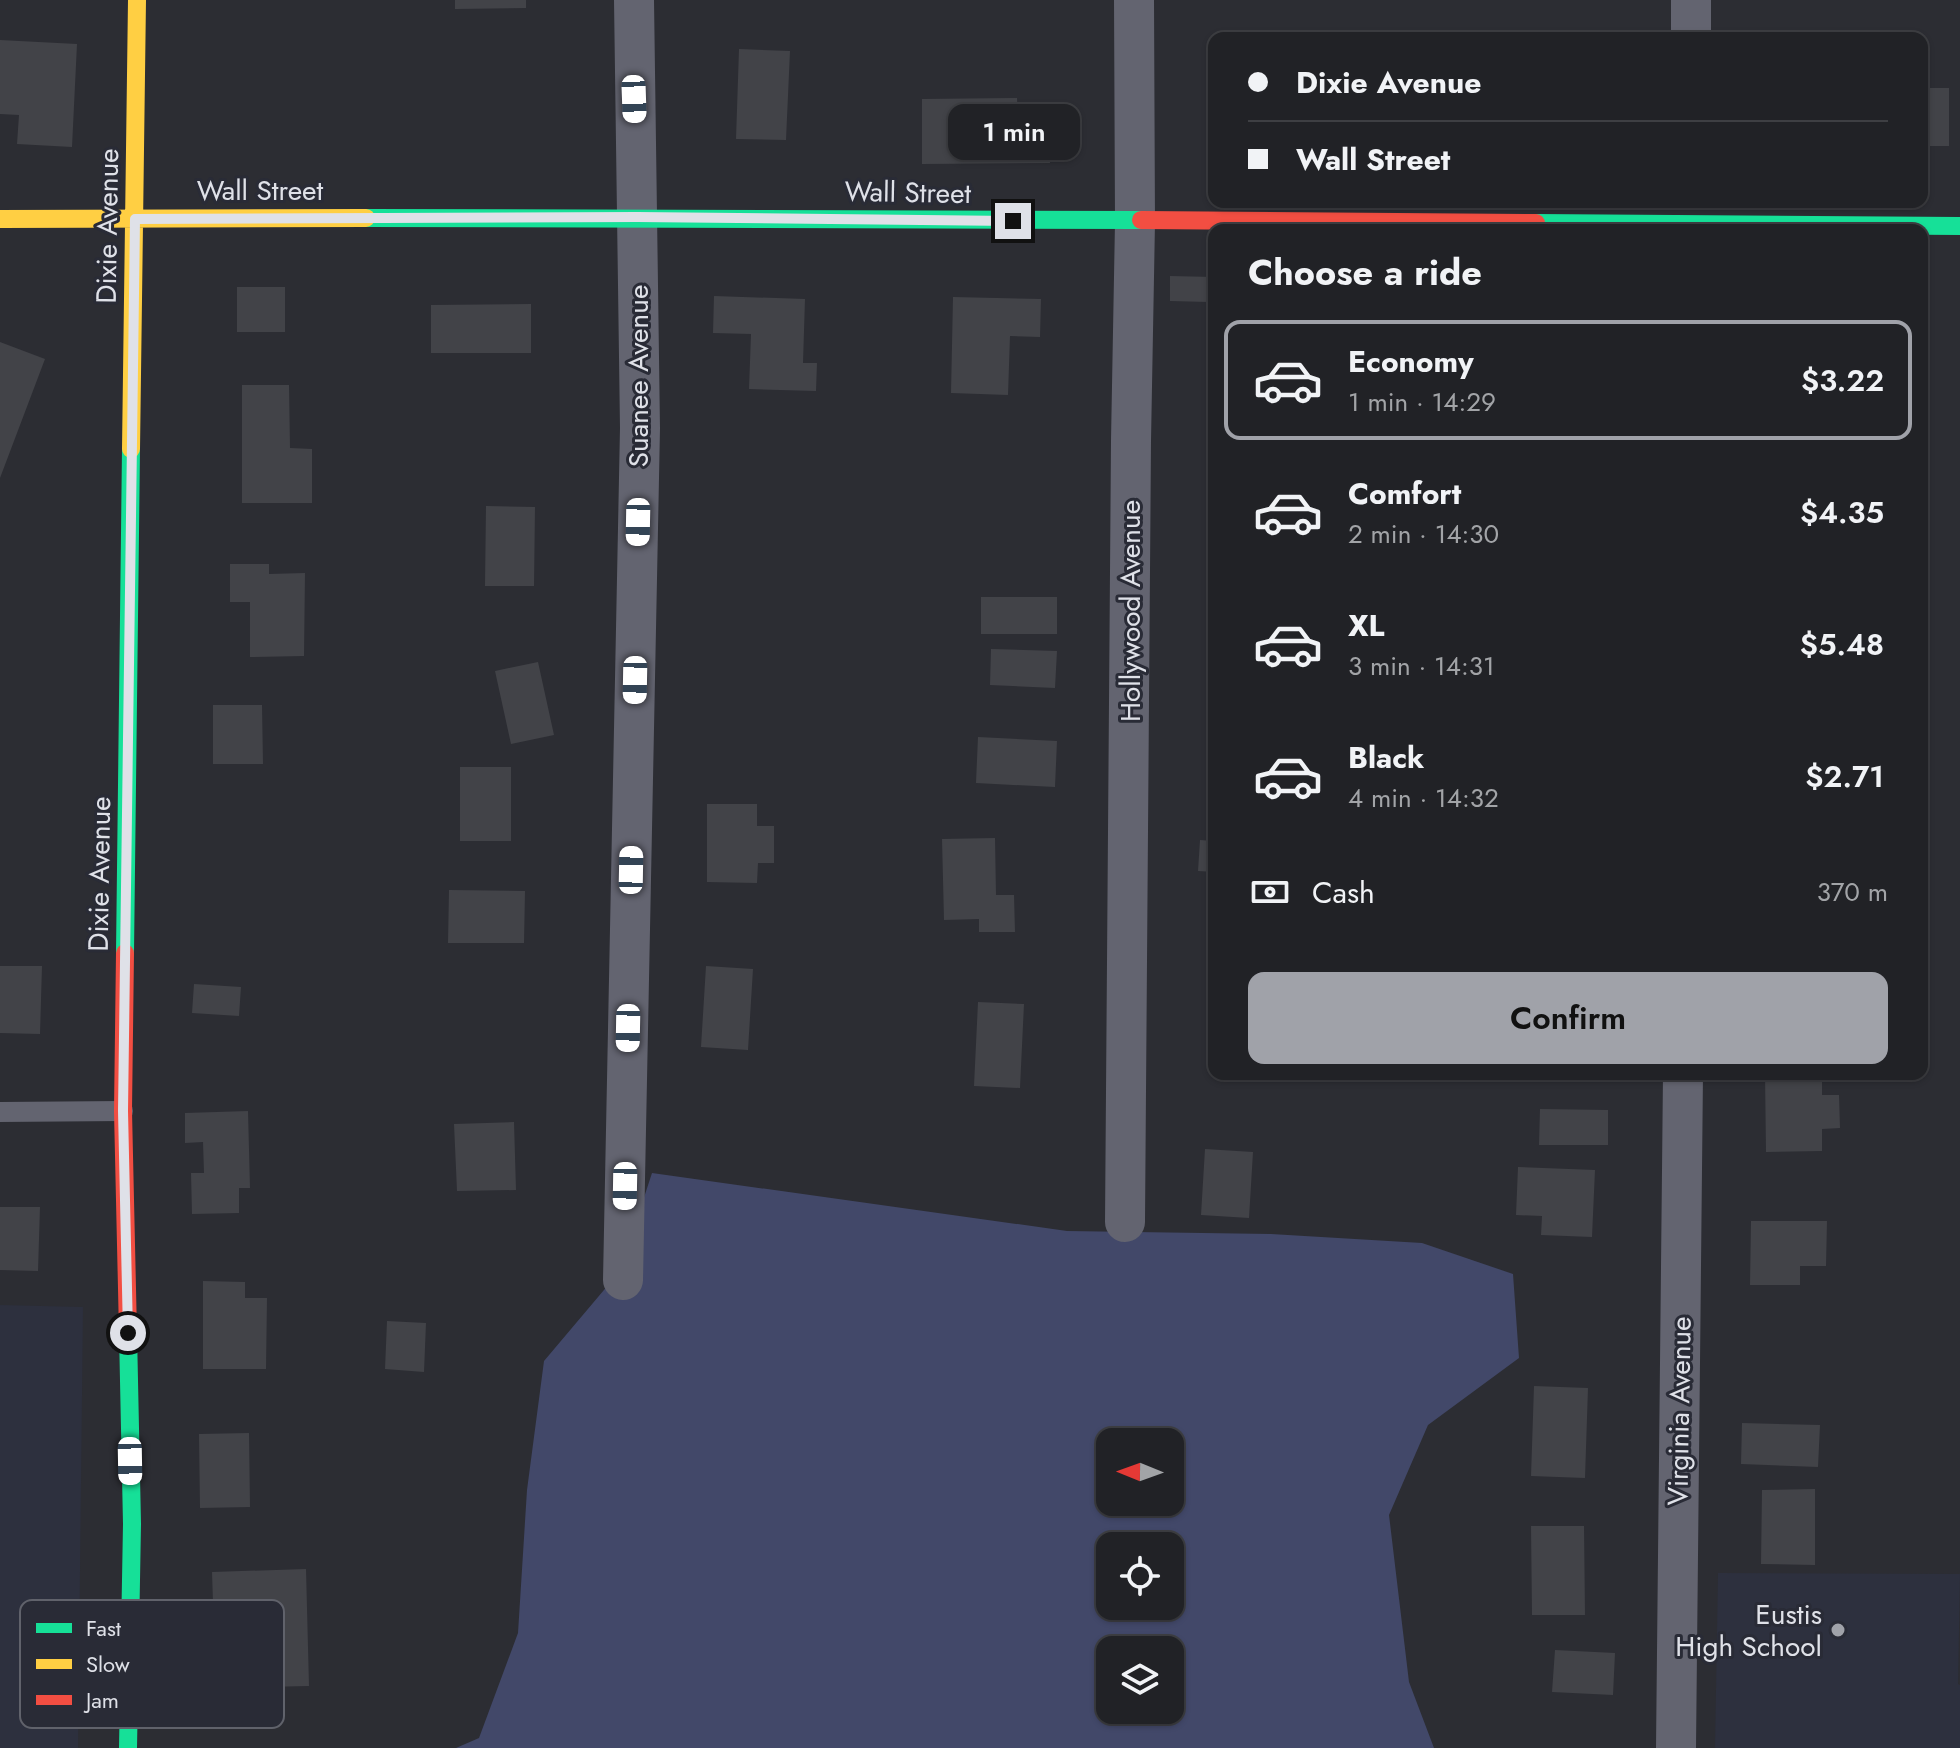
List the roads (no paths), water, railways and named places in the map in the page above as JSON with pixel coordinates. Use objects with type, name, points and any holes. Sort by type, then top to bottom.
[{"type":"street","name":"Dixie Avenue","points":[[131,1600],[132,1524],[123,1111],[137,0]]},
{"type":"street","name":"Suanee Avenue","points":[[623,1280],[640,428],[634,0]]},
{"type":"street","name":"Hollywood Avenue","points":[[1125,1222],[1135,222],[1134,0]]},
{"type":"street","points":[[1691,0],[1691,32]]},
{"type":"street","name":"Wall Street","points":[[0,219],[637,217],[1135,222],[1690,219],[1883,224]]},
{"type":"street","name":"Wall Street","points":[[1928,225],[1960,226]]},
{"type":"street","name":"Virginia Avenue","points":[[1676,1748],[1683,1080]]},
{"type":"street","name":"Dixie Avenue","points":[[128,1728],[128,1748]]},
{"type":"lane","points":[[0,1112],[123,1111]]},
{"type":"place","name":"Eustis High School","points":[[1838,1630]]}]
